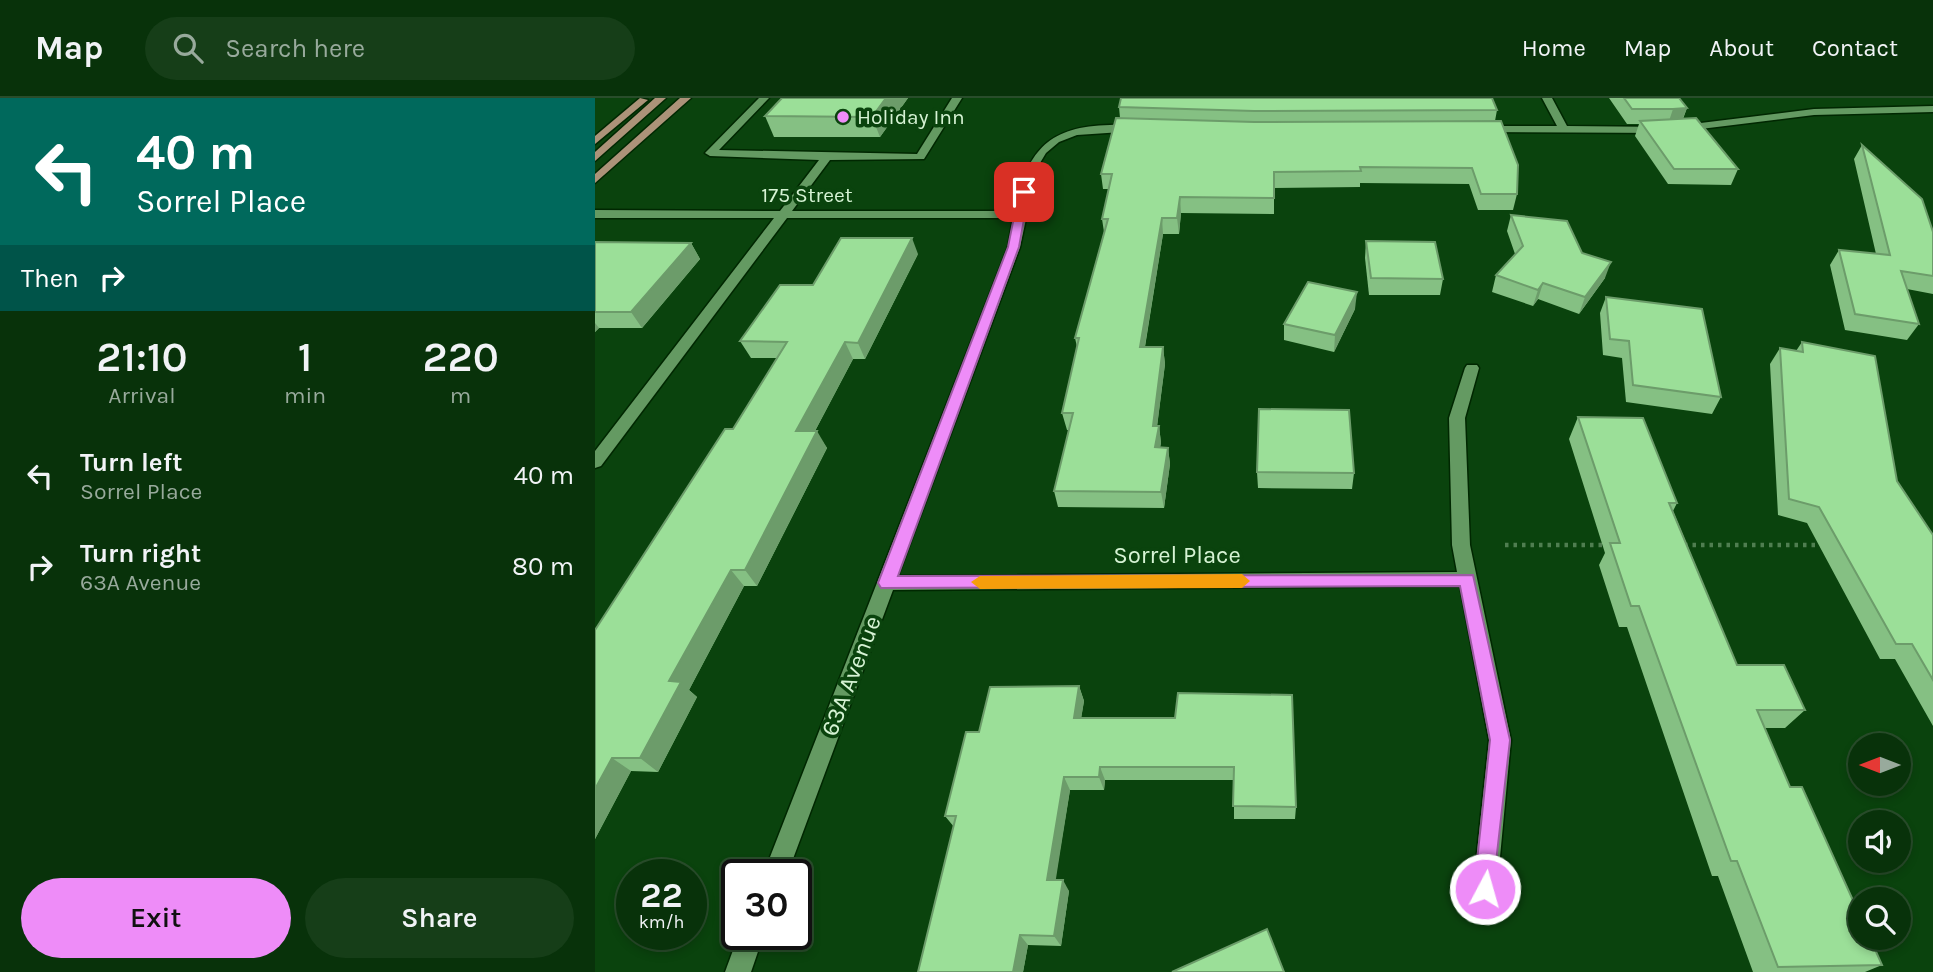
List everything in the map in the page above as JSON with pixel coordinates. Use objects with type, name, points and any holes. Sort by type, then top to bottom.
[{"type":"main road","points":[[595,141],[646,98]]},
{"type":"main road","points":[[595,158],[661,98]]},
{"type":"main road","points":[[595,180],[686,98]]},
{"type":"street","points":[[764,98],[710,153],[920,157],[957,98]]},
{"type":"street","points":[[1547,98],[1563,129]]},
{"type":"street","points":[[1469,130],[1668,130],[1814,111],[1933,109]]},
{"type":"street","name":"63A Avenue","points":[[781,859],[1014,247],[1033,161],[1042,148],[1067,134],[1103,127],[1144,128]]},
{"type":"street","points":[[595,462],[827,157]]},
{"type":"street","name":"175 Street","points":[[595,214],[1020,215]]},
{"type":"street","points":[[1472,368],[1457,418],[1461,545],[1500,740],[1485,889]]},
{"type":"street","name":"Sorrel Place","points":[[887,583],[1467,579]]},
{"type":"street","points":[[738,972],[746,950]]},
{"type":"path","points":[[1505,545],[1615,545]]},
{"type":"path","points":[[1671,545],[1836,545]]},
{"type":"building","points":[[782,98],[886,98],[872,117],[765,116]]},
{"type":"building","points":[[1121,98],[1492,98],[1497,110],[1254,111],[1119,107]]},
{"type":"building","points":[[1624,98],[1679,98],[1687,108],[1632,109]]},
{"type":"building","points":[[1116,118],[1254,122],[1501,121],[1518,165],[1517,194],[1481,194],[1472,168],[1360,167],[1361,171],[1274,172],[1274,198],[1180,197],[1177,218],[1162,218],[1140,347],[1163,347],[1153,426],[1159,426],[1155,447],[1168,448],[1161,492],[1054,491],[1073,413],[1062,413],[1079,338],[1075,338],[1108,219],[1102,219],[1112,174],[1101,174]]},
{"type":"building","points":[[1696,118],[1738,169],[1674,169],[1640,121]]},
{"type":"building","points":[[1862,145],[1922,199],[1933,232],[1933,276],[1901,271],[1919,324],[1855,314],[1839,250],[1890,255]]},
{"type":"building","points":[[1511,215],[1567,221],[1582,253],[1611,262],[1585,297],[1543,283],[1538,290],[1496,275],[1523,246]]},
{"type":"building","points":[[841,238],[912,238],[858,343],[845,342],[796,431],[817,431],[745,570],[731,570],[669,681],[681,682],[640,758],[612,758],[595,789],[595,630],[725,429],[733,429],[787,342],[740,341],[780,285],[813,285]]},
{"type":"building","points":[[1366,241],[1435,242],[1443,279],[1371,278]]},
{"type":"building","points":[[595,242],[691,243],[631,312],[595,312]]},
{"type":"building","points":[[1308,282],[1357,292],[1335,335],[1284,324]]},
{"type":"building","points":[[1606,297],[1702,309],[1721,397],[1633,385],[1629,341],[1610,339]]},
{"type":"building","points":[[1802,342],[1875,356],[1897,481],[1933,535],[1933,680],[1912,644],[1896,644],[1819,507],[1789,499],[1780,348],[1803,352]]},
{"type":"building","points":[[1259,409],[1349,410],[1354,473],[1257,472]]},
{"type":"building","points":[[1578,417],[1643,418],[1677,503],[1669,503],[1737,665],[1784,665],[1805,710],[1757,710],[1790,787],[1802,787],[1848,889],[1848,950],[1875,950],[1882,965],[1778,967],[1737,861],[1731,861],[1639,606],[1631,606],[1610,543],[1620,543]]},
{"type":"building","points":[[1079,686],[1074,718],[1175,718],[1178,693],[1292,695],[1296,807],[1233,806],[1234,767],[1100,767],[1099,777],[1064,777],[1047,880],[1063,880],[1054,936],[1020,935],[1013,972],[918,972],[956,816],[945,816],[966,732],[979,732],[990,687]]},
{"type":"building","points":[[1267,929],[1284,972],[1172,972]]},
{"type":"slow traffic","points":[[980,582],[1242,581]]},
{"type":"place","name":"Holiday Inn","points":[[843,117]]},
{"type":"route","points":[[1024,192],[1014,247],[887,583],[1467,579],[1500,740],[1485,889]]}]
